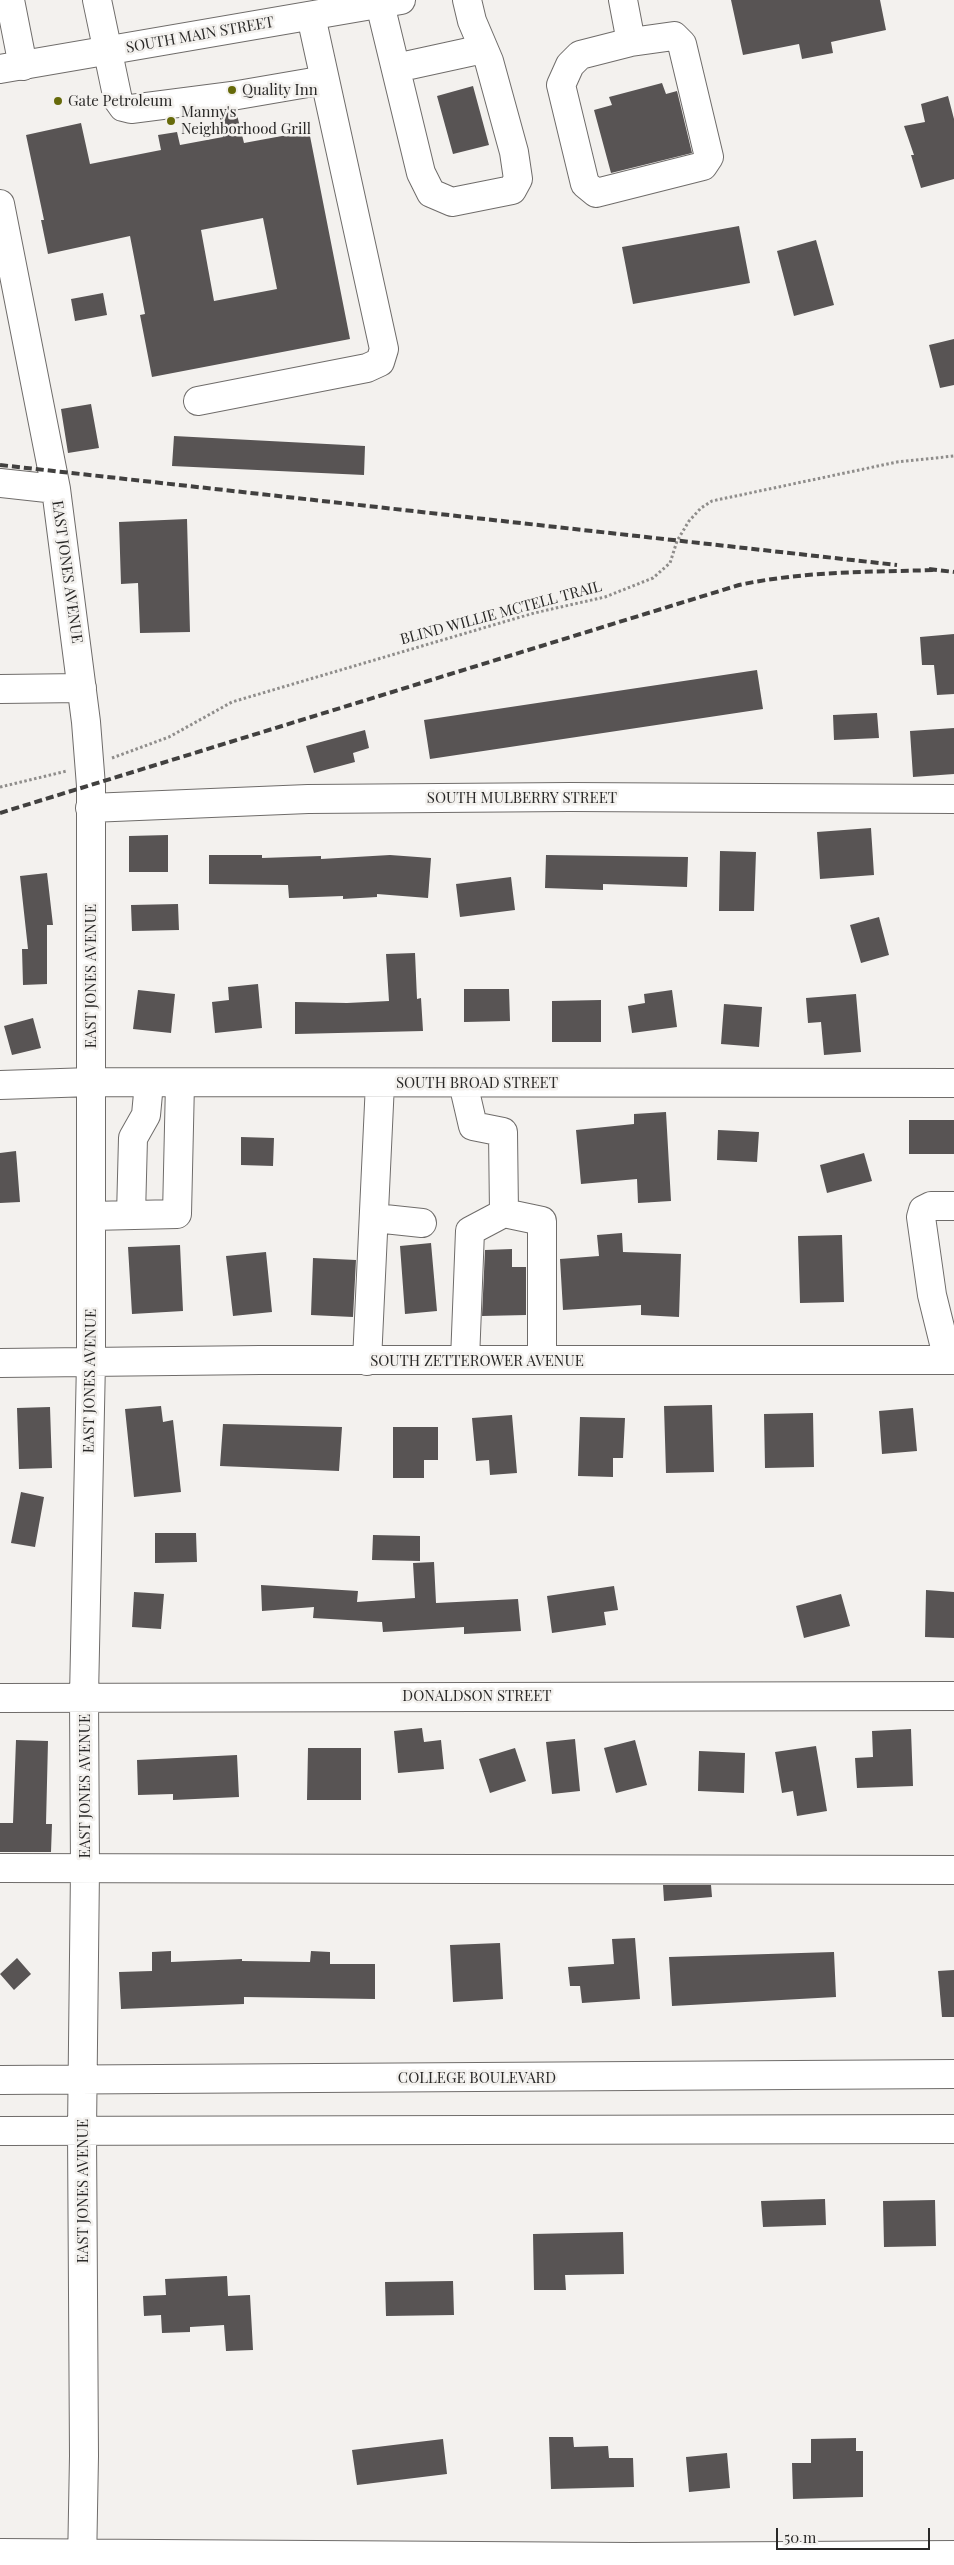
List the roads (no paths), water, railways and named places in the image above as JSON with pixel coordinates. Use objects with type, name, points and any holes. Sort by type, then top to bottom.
[{"type":"street","points":[[10,0],[11,68]]},
{"type":"street","points":[[98,0],[118,100],[123,107],[131,109],[232,96],[326,80]]},
{"type":"street","points":[[390,2],[396,68],[421,173],[431,193],[452,202],[512,190],[518,179],[514,152],[489,61],[472,21],[467,0]]},
{"type":"street","points":[[623,0],[631,42]]},
{"type":"street","name":"SOUTH MAIN STREET","points":[[11,68],[390,2]]},
{"type":"street","points":[[198,401],[367,368],[380,362],[384,349],[311,16]]},
{"type":"street","points":[[674,36],[682,44],[709,157],[703,166],[596,193],[585,184],[561,85],[570,66],[580,54],[631,42],[674,36]]},
{"type":"street","points":[[396,68],[484,49]]},
{"type":"street","name":"EAST JONES AVENUE","points":[[0,204],[56,489],[82,688],[90,766],[92,1361],[84,1697],[85,1869],[82,2080],[83,2559]]},
{"type":"street","points":[[0,483],[56,489]]},
{"type":"street","points":[[0,689],[82,688]]},
{"type":"street","name":"SOUTH MULBERRY STREET","points":[[90,808],[318,799],[570,797],[954,799]]},
{"type":"street","name":"SOUTH BROAD STREET","points":[[0,1085],[91,1082],[954,1083]]},
{"type":"street","points":[[131,1215],[133,1138],[146,1115],[149,1082]]},
{"type":"street","points":[[91,1216],[177,1214],[180,1083]]},
{"type":"street","points":[[367,1361],[380,1083]]},
{"type":"street","points":[[463,1083],[473,1126],[503,1132],[504,1213]]},
{"type":"street","points":[[951,1360],[932,1295],[921,1217],[922,1210],[931,1206],[954,1206]]},
{"type":"street","points":[[466,1360],[470,1231],[504,1213],[542,1221],[542,1360]]},
{"type":"street","points":[[375,1218],[422,1223]]},
{"type":"street","name":"SOUTH ZETTEROWER AVENUE","points":[[0,1363],[92,1361],[951,1360]]},
{"type":"street","name":"DONALDSON STREET","points":[[0,1698],[954,1696]]},
{"type":"street","points":[[0,1868],[954,1870]]},
{"type":"street","name":"COLLEGE BOULEVARD","points":[[0,2080],[954,2074]]},
{"type":"street","points":[[0,2131],[954,2129]]},
{"type":"street","points":[[0,2553],[83,2559],[762,2561],[954,2555]]},
{"type":"railway","points":[[0,465],[897,565]]},
{"type":"railway","points":[[929,569],[954,572]]},
{"type":"railway","points":[[0,813],[739,585],[763,580],[812,575],[936,570]]},
{"type":"place","name":"Quality Inn","points":[[232,90]]},
{"type":"place","name":"Gate Petroleum","points":[[58,101]]},
{"type":"place","name":"Manny's Neighborhood Grill","points":[[171,121]]}]
